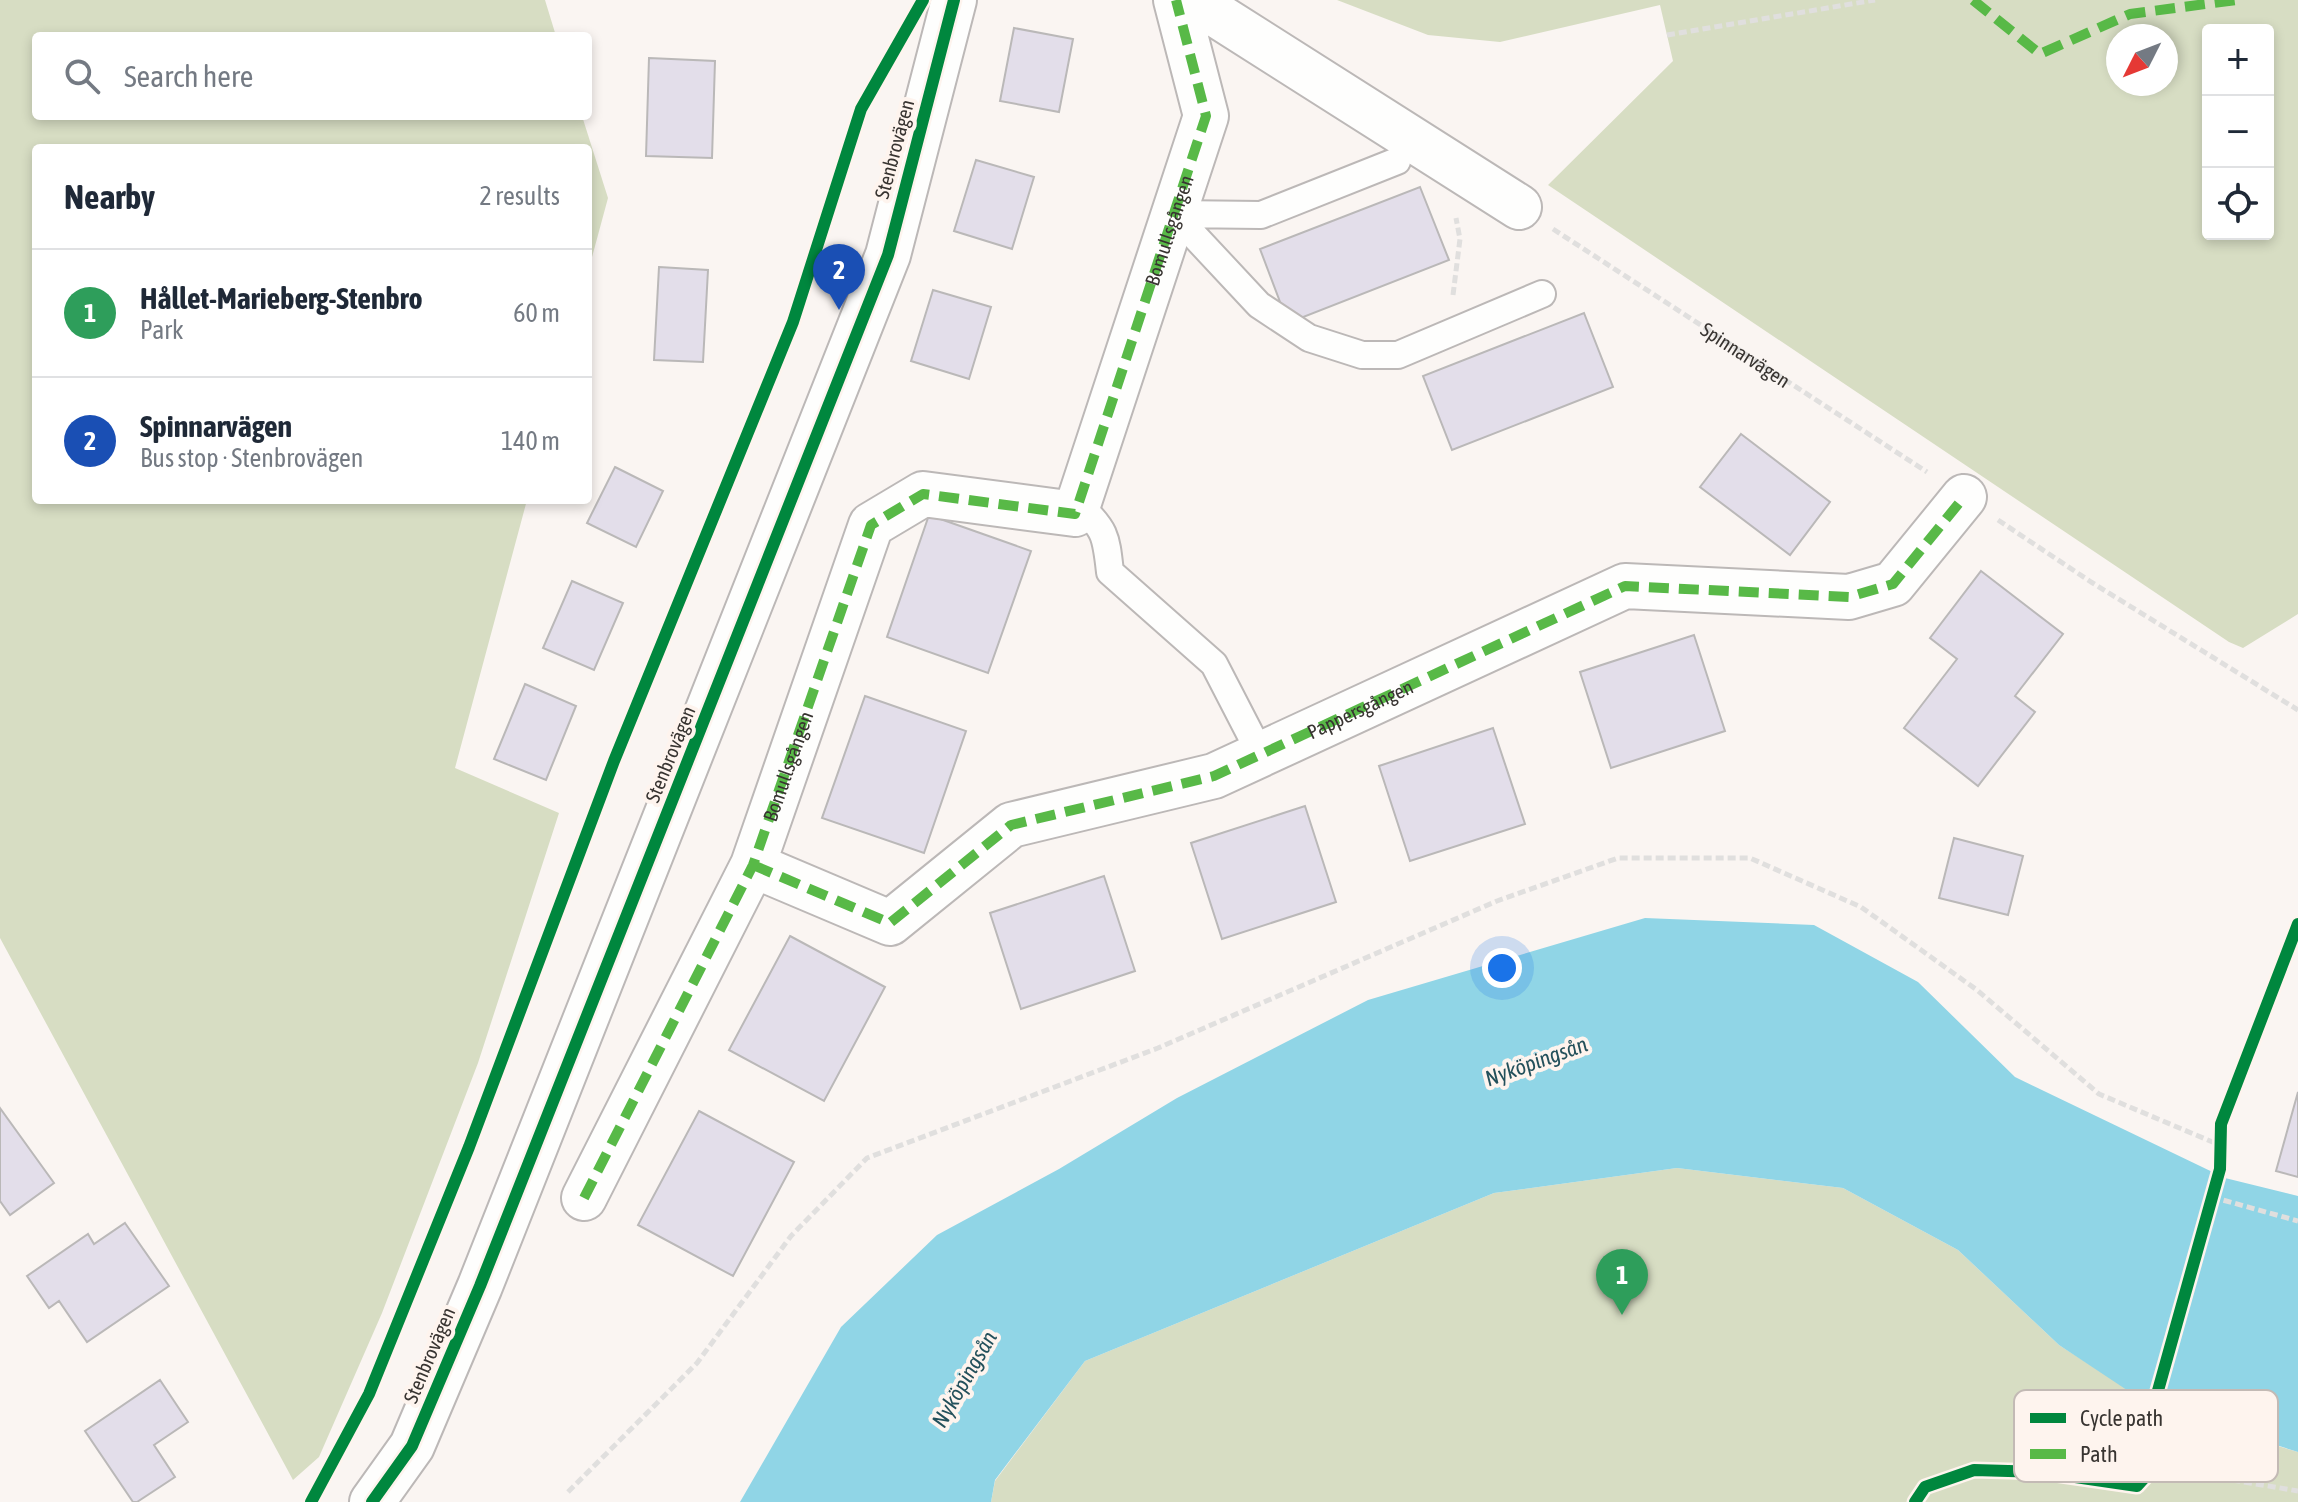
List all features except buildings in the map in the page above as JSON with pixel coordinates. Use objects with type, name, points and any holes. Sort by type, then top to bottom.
[{"type":"street","name":"Stenbrovägen","points":[[372,1502],[412,1446],[480,1286],[888,255],[954,0]]},
{"type":"street","name":"Bomullsgången","points":[[584,1198],[753,865],[871,525],[923,494],[1075,514],[1206,116],[1176,0]]},
{"type":"street","points":[[1193,0],[1519,207]]},
{"type":"street","name":"Pappersgången","points":[[753,865],[890,923],[1011,825],[1214,776],[1625,586],[1849,597],[1893,584],[1964,497]]},
{"type":"lane","points":[[1174,214],[1261,215],[1397,161]]},
{"type":"lane","points":[[1174,214],[1259,305],[1309,338],[1362,355],[1398,355],[1542,294]]},
{"type":"lane","points":[[1078,504],[1095,519],[1106,537],[1110,572],[1214,664],[1261,755]]},
{"type":"path","points":[[1667,35],[1875,0]]},
{"type":"path","points":[[1455,214],[1460,239],[1453,286],[1456,331]]},
{"type":"path","points":[[558,1502],[573,1494],[697,1363],[791,1236],[867,1158],[1158,1048],[1497,901],[1618,858],[1750,858],[1861,907],[1977,990],[2099,1094],[2222,1146]]},
{"type":"path","points":[[2208,1212],[2216,1183]]},
{"type":"path","points":[[2212,1197],[2298,1221]]},
{"type":"path","points":[[2137,1486],[2141,1482]]},
{"type":"path","points":[[2244,1482],[2298,1491]]},
{"type":"green space","points":[[0,0],[545,0],[555,32],[32,32],[32,120],[583,120],[591,144],[32,144],[32,504],[526,504],[455,768],[559,813],[478,1063],[382,1313],[319,1457],[293,1480],[0,938]]},
{"type":"green space","points":[[1337,0],[2298,0],[2298,614],[2243,648],[2229,642],[1548,185],[1673,61],[1660,5],[1500,42],[1428,35]]},
{"type":"green space","points":[[592,148],[608,198],[592,257]]},
{"type":"green space","points":[[1677,1168],[1843,1188],[1958,1250],[2059,1345],[2129,1390],[2014,1390],[2014,1482],[2278,1482],[2278,1446],[2298,1452],[2298,1502],[991,1502],[995,1481],[1085,1361],[1494,1193]]},
{"type":"water","name":"Nyköpingsån","points":[[1645,918],[1814,925],[1918,982],[2015,1077],[2225,1178],[2298,1196],[2298,1452],[2278,1446],[2278,1390],[2127,1390],[2059,1345],[1958,1250],[1843,1188],[1677,1168],[1494,1193],[1085,1361],[995,1480],[991,1502],[740,1502],[841,1327],[937,1235],[1059,1169],[1177,1098],[1368,1000]]},
{"type":"marked path","points":[[584,1198],[753,865],[871,525],[923,494],[1075,514],[1206,116],[1176,0]]},
{"type":"marked path","points":[[1973,0],[2040,54],[2130,14],[2236,0]]},
{"type":"marked path","points":[[753,865],[890,923],[1011,825],[1214,776],[1625,586],[1849,597],[1893,584],[1964,497]]},
{"type":"cycle path","points":[[311,1502],[369,1394],[469,1147],[614,761],[793,322],[861,109],[923,0]]},
{"type":"cycle path","points":[[372,1502],[412,1446],[480,1286],[888,255],[954,0]]},
{"type":"cycle path","points":[[2158,1390],[2220,1169],[2221,1124],[2298,924]]},
{"type":"cycle path","points":[[1915,1502],[1925,1487],[1974,1470],[2014,1471]]},
{"type":"cycle path","points":[[2110,1482],[2137,1486],[2141,1482]]},
{"type":"place","name":"Spinnarvägen","points":[[839,310]]},
{"type":"place","name":"Hållet-Marieberg-Stenbro","points":[[1622,1315]]}]
